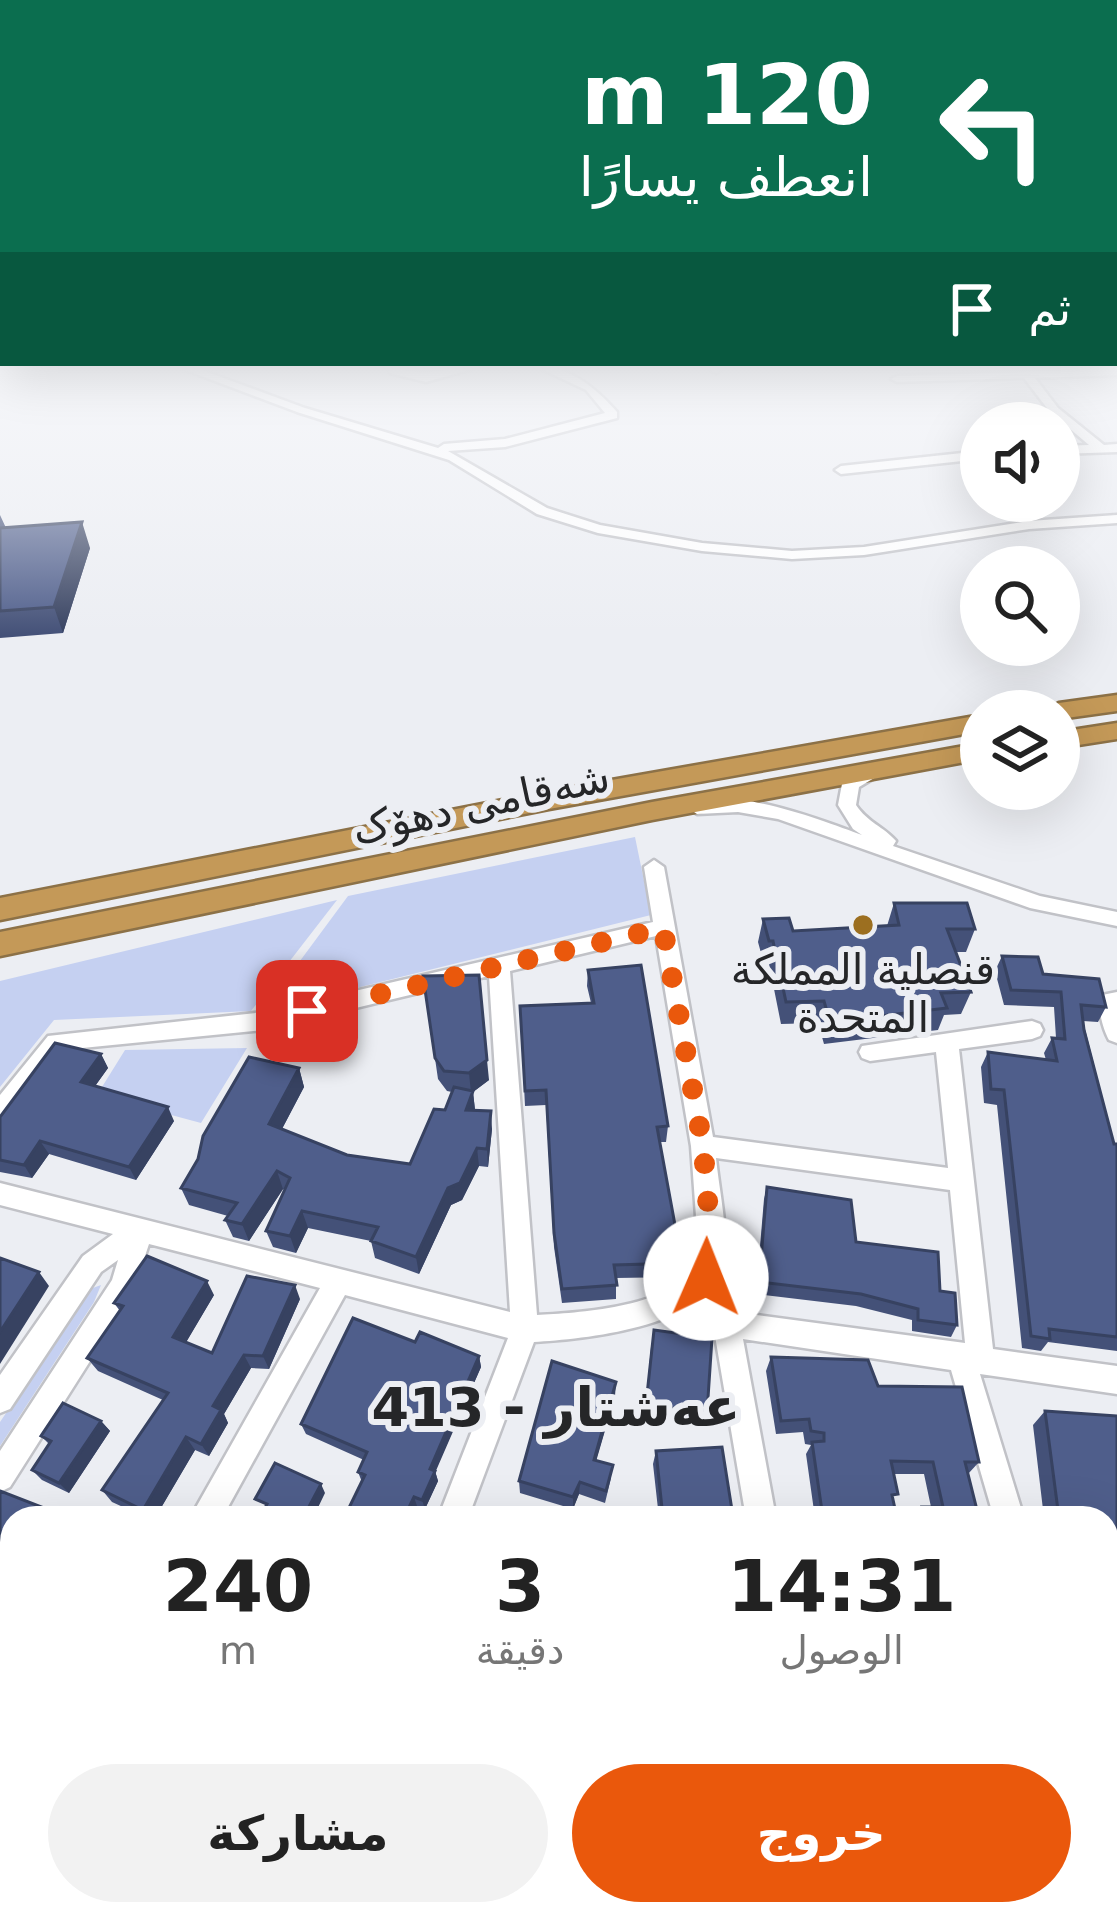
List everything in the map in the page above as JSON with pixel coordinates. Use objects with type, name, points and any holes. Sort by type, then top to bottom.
[{"type":"highway","points":[[1080,708],[1117,703]]},
{"type":"highway","name":"شەقامی دهۆک","points":[[0,909],[549,800],[960,726]]},
{"type":"highway","points":[[1080,737],[1117,731]]},
{"type":"highway","name":"شەقامی دهۆک","points":[[0,944],[652,811],[960,755]]},
{"type":"street","points":[[450,456],[542,512],[598,529],[702,547],[791,555],[828,553],[1029,525],[1117,520]]},
{"type":"street","points":[[841,470],[960,457]]},
{"type":"street","points":[[903,764],[855,781],[846,796],[848,810],[869,832],[951,874]]},
{"type":"street","points":[[652,811],[764,809],[1037,903],[1117,919]]},
{"type":"street","points":[[0,1193],[525,1329],[596,1325],[676,1298],[706,1278],[711,1240],[703,1146],[654,867]]},
{"type":"street","points":[[0,1112],[56,1042],[264,1021],[663,928]]},
{"type":"street","points":[[458,1506],[525,1329],[499,965]]},
{"type":"street","points":[[1117,1000],[1111,1001],[1117,1034]]},
{"type":"street","points":[[870,1052],[1032,1030]]},
{"type":"street","points":[[947,1045],[962,1181],[970,1356],[1006,1506]]},
{"type":"street","points":[[703,1146],[962,1181]]},
{"type":"street","points":[[0,1399],[92,1264],[141,1229]]},
{"type":"street","points":[[0,1477],[124,1286],[141,1229]]},
{"type":"street","points":[[212,1506],[339,1280]]},
{"type":"street","points":[[759,1506],[727,1324],[1117,1380]]},
{"type":"shaded area","points":[[635,837],[651,915],[263,1011],[348,896]]},
{"type":"shaded area","points":[[337,900],[251,1011],[54,1020],[0,1087],[0,981]]},
{"type":"shaded area","points":[[247,1048],[201,1123],[97,1095],[125,1050]]},
{"type":"shaded area","points":[[101,1285],[0,1446],[0,1422],[90,1289]]},
{"type":"building","points":[[82,522],[54,607],[0,611],[0,528]]},
{"type":"building","points":[[894,903],[967,903],[975,929],[947,929],[971,992],[941,993],[947,1008],[830,1022],[824,1001],[786,1002],[773,941],[769,941],[763,919],[789,918],[793,931],[899,925]]},
{"type":"building","points":[[1002,956],[1038,957],[1043,974],[1099,979],[1106,1007],[1081,1005],[1117,1144],[1117,1337],[1049,1329],[1050,1339],[1031,1336],[1004,1090],[991,1089],[988,1052],[1057,1061],[1052,1038],[1065,1039],[1061,992],[1011,990]]},
{"type":"building","points":[[641,965],[668,1126],[657,1127],[682,1263],[614,1265],[617,1285],[562,1289],[546,1090],[525,1091],[520,1006],[594,1003],[588,970]]},
{"type":"building","points":[[479,975],[487,1060],[469,1073],[444,1071],[435,1058],[423,976]]},
{"type":"building","points":[[55,1043],[101,1054],[81,1082],[168,1107],[129,1167],[40,1141],[24,1165],[0,1160],[0,1117]]},
{"type":"building","points":[[249,1057],[299,1068],[269,1124],[347,1155],[410,1164],[434,1109],[445,1110],[454,1087],[473,1091],[466,1110],[491,1111],[487,1149],[477,1148],[460,1183],[448,1188],[416,1257],[371,1241],[378,1227],[302,1211],[290,1236],[266,1231],[290,1178],[277,1171],[242,1224],[225,1220],[237,1203],[181,1188],[198,1159],[203,1136]]},
{"type":"building","points":[[767,1187],[851,1200],[856,1242],[938,1252],[940,1291],[955,1293],[957,1325],[918,1320],[918,1309],[861,1294],[759,1282]]},
{"type":"building","points":[[147,1256],[207,1281],[173,1337],[212,1353],[247,1276],[295,1285],[263,1356],[244,1355],[213,1406],[221,1410],[201,1444],[186,1437],[145,1506],[135,1506],[102,1490],[168,1393],[87,1358],[123,1306],[114,1303]]},
{"type":"building","points":[[0,1258],[39,1272],[0,1332]]},
{"type":"building","points":[[353,1318],[415,1342],[420,1332],[479,1356],[430,1469],[435,1471],[422,1500],[414,1497],[410,1506],[350,1506],[365,1475],[358,1472],[367,1452],[301,1424]]},
{"type":"building","points":[[654,1330],[712,1338],[707,1413],[646,1404]]},
{"type":"building","points":[[771,1357],[868,1360],[878,1386],[962,1387],[979,1462],[965,1462],[976,1506],[943,1506],[933,1462],[891,1461],[898,1494],[892,1495],[894,1506],[821,1506],[812,1442],[824,1441],[824,1433],[811,1431],[809,1419],[781,1421]]},
{"type":"building","points":[[552,1361],[616,1382],[594,1460],[613,1465],[606,1491],[580,1482],[573,1497],[519,1481]]},
{"type":"building","points":[[63,1403],[101,1421],[59,1483],[32,1470],[51,1441],[41,1436]]},
{"type":"building","points":[[1045,1411],[1117,1416],[1117,1506],[1057,1506]]},
{"type":"building","points":[[722,1447],[731,1506],[662,1506],[656,1451]]},
{"type":"building","points":[[275,1463],[321,1484],[309,1506],[266,1506],[255,1499]]},
{"type":"building","points":[[0,1491],[39,1506],[0,1506]]},
{"type":"place","name":"قنصلية المملكة المتحدة","points":[[863,925]]},
{"type":"district","name":"عه‌شتار - 413","points":[[556,1407]]},
{"type":"route","points":[[307,1011],[663,928],[703,1146],[712,1259],[706,1278]]}]
